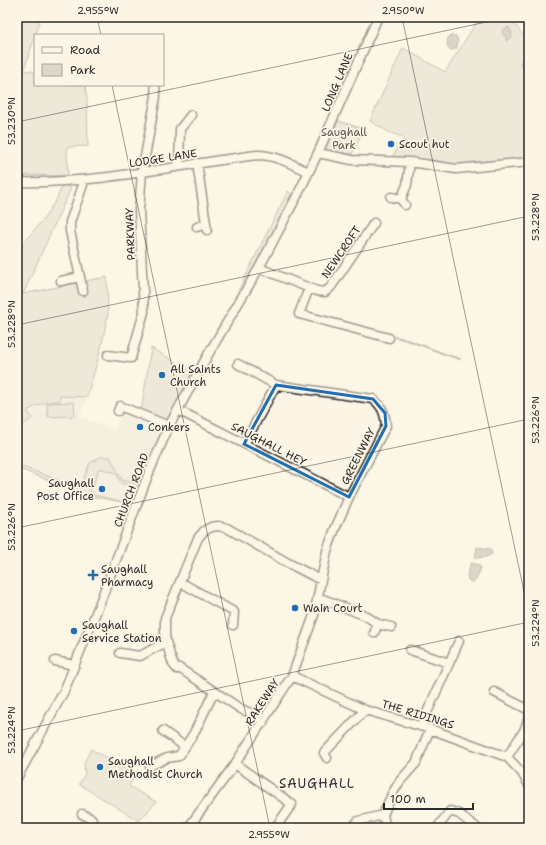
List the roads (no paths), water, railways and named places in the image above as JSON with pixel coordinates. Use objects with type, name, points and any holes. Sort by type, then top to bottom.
[{"type":"street","name":"LONG LANE","points":[[285,220],[318,153],[378,17]]},
{"type":"street","name":"PARKWAY","points":[[108,355],[131,358],[144,312],[139,210],[142,173],[156,96],[155,86]]},
{"type":"street","points":[[179,166],[180,129],[191,115]]},
{"type":"street","points":[[318,153],[352,160],[410,162],[456,169],[529,162]]},
{"type":"street","name":"LODGE LANE","points":[[17,182],[83,180],[263,155],[279,158],[308,172]]},
{"type":"street","points":[[391,197],[403,202],[410,162]]},
{"type":"street","points":[[197,163],[206,227],[197,227]]},
{"type":"street","points":[[83,180],[83,185],[70,222],[70,231],[83,291]]},
{"type":"street","name":"CHURCH ROAD","points":[[17,778],[64,691],[99,605],[148,475],[169,426],[285,220]]},
{"type":"street","name":"NEWCROFT","points":[[259,268],[317,291],[325,292],[329,289],[374,223]]},
{"type":"street","points":[[61,281],[80,277]]},
{"type":"street","points":[[309,288],[296,314],[389,338]]},
{"type":"street","name":"GREENWAY","points":[[238,364],[276,385],[373,399],[380,405],[385,413],[386,426],[349,497],[335,529],[327,551],[322,576]]},
{"type":"street","points":[[244,444],[276,385]]},
{"type":"street","points":[[120,406],[169,426]]},
{"type":"street","name":"SAUGHALL HEY","points":[[178,410],[349,497]]},
{"type":"street","points":[[263,722],[259,717],[241,709],[179,668],[177,669],[173,664],[166,642],[165,618],[198,538],[204,531],[211,527],[218,526],[227,528],[322,576]]},
{"type":"street","name":"RAKEWAY","points":[[188,828],[235,764],[292,676],[314,615],[322,576]]},
{"type":"street","points":[[180,582],[236,609],[232,625]]},
{"type":"street","points":[[318,597],[361,613],[378,624],[390,627]]},
{"type":"street","points":[[374,633],[378,624]]},
{"type":"street","points":[[421,726],[459,641]]},
{"type":"street","points":[[120,653],[140,656],[166,642]]},
{"type":"street","points":[[410,650],[420,650],[449,663]]},
{"type":"street","points":[[55,661],[74,665]]},
{"type":"street","name":"THE RIDINGS","points":[[292,676],[365,710],[421,726],[507,757],[522,773],[529,785]]},
{"type":"street","points":[[498,691],[529,710]]},
{"type":"street","points":[[150,766],[167,758],[179,756],[194,733],[214,692]]},
{"type":"street","points":[[323,753],[365,710]]},
{"type":"street","points":[[507,757],[524,732],[529,718]]},
{"type":"street","points":[[386,828],[384,815],[392,794],[400,781],[416,763],[430,729]]},
{"type":"street","points":[[163,730],[183,748]]},
{"type":"street","points":[[235,764],[292,804],[275,828]]},
{"type":"street","points":[[443,804],[477,828]]},
{"type":"street","points":[[437,828],[450,810]]},
{"type":"street","points":[[82,814],[95,821],[88,828]]},
{"type":"street","points":[[352,828],[358,821],[384,815]]},
{"type":"waterway","points":[[396,337],[460,359]]},
{"type":"place","name":"Scout hut","points":[[391,144]]},
{"type":"place","name":"All Saints Church","points":[[162,375]]},
{"type":"place","name":"Conkers","points":[[140,427]]},
{"type":"place","name":"Saughall Post Office","points":[[102,489]]},
{"type":"place","name":"Saughall Pharmacy","points":[[93,575]]},
{"type":"place","name":"Wain Court","points":[[295,608]]},
{"type":"place","name":"Saughall Service Station","points":[[74,631]]},
{"type":"place","name":"Saughall Methodist Church","points":[[100,767]]},
{"type":"district","name":"SAUGHALL","points":[[317,783]]},
{"type":"park label","name":"Saughall Park","points":[[344,138]]}]
